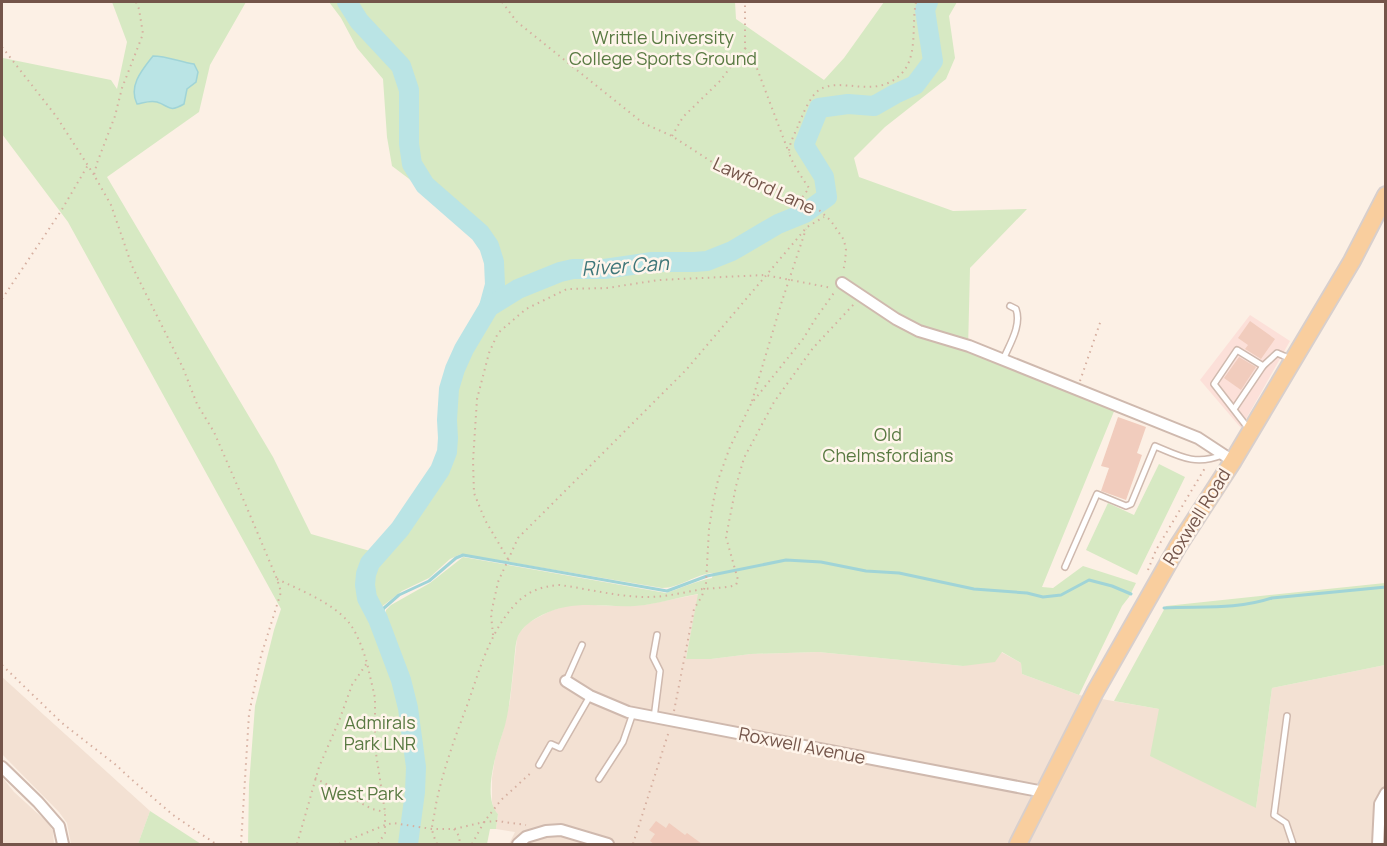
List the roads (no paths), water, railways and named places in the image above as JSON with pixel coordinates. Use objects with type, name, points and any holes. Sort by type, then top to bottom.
[{"type":"main road","name":"Roxwell Road","points":[[1018,844],[1095,692],[1228,458],[1250,432],[1352,261],[1386,195]]},
{"type":"street","points":[[842,283],[896,319],[919,331],[969,346],[1198,438],[1228,458]]},
{"type":"street","name":"Roxwell Avenue","points":[[566,681],[590,696],[633,713],[654,718],[1044,792]]},
{"type":"street","points":[[2,767],[52,818],[58,826],[63,844]]},
{"type":"street","points":[[1378,844],[1380,804],[1386,793]]},
{"type":"street","points":[[518,844],[526,837],[546,831],[561,830],[608,844]]},
{"type":"lane","points":[[1003,360],[1017,323],[1016,309],[1010,306]]},
{"type":"lane","points":[[1250,432],[1214,384],[1237,350],[1263,366]]},
{"type":"lane","points":[[1234,409],[1263,366],[1277,353],[1294,360]]},
{"type":"lane","points":[[1065,567],[1097,494],[1126,506],[1131,504],[1155,446],[1187,459],[1228,458]]},
{"type":"lane","points":[[654,718],[660,671],[653,657],[657,635]]},
{"type":"lane","points":[[566,681],[582,645]]},
{"type":"lane","points":[[539,765],[551,744],[560,748],[590,696]]},
{"type":"lane","points":[[599,779],[623,742],[633,713]]},
{"type":"lane","points":[[1287,716],[1274,815],[1286,823],[1293,844]]},
{"type":"water","points":[[153,56],[194,64],[198,72],[196,82],[187,89],[184,104],[179,107],[169,108],[154,101],[137,104],[135,85]]},
{"type":"waterway","points":[[347,2],[359,21],[401,66],[409,90],[409,144],[412,164],[425,185],[480,233],[489,246],[494,262],[495,285],[489,307]]},
{"type":"waterway","name":"River Can","points":[[408,844],[416,767],[408,708],[401,680],[378,619],[367,598],[366,574],[370,563],[400,529],[440,470],[447,452],[449,389],[455,369],[489,307],[518,289],[573,269],[604,269],[652,262],[707,261],[732,251],[778,224],[805,213],[827,197],[824,177],[804,145],[819,108],[848,104],[874,106],[915,85],[933,61],[925,10],[928,2]]},
{"type":"waterway","points":[[378,619],[384,608],[399,595],[429,581],[456,558],[463,555],[667,591],[707,576],[786,560],[821,562],[866,571],[899,573],[974,589],[1027,593],[1043,597],[1061,595],[1089,580],[1131,594]]},
{"type":"waterway","points":[[1164,608],[1232,606],[1272,598],[1386,587]]},
{"type":"park label","name":"Writtle University College Sports Ground","points":[[663,48]]},
{"type":"park label","name":"Old Chelmsfordians","points":[[888,445]]},
{"type":"park label","name":"Admirals Park LNR","points":[[380,733]]},
{"type":"park label","name":"West Park","points":[[362,794]]}]
